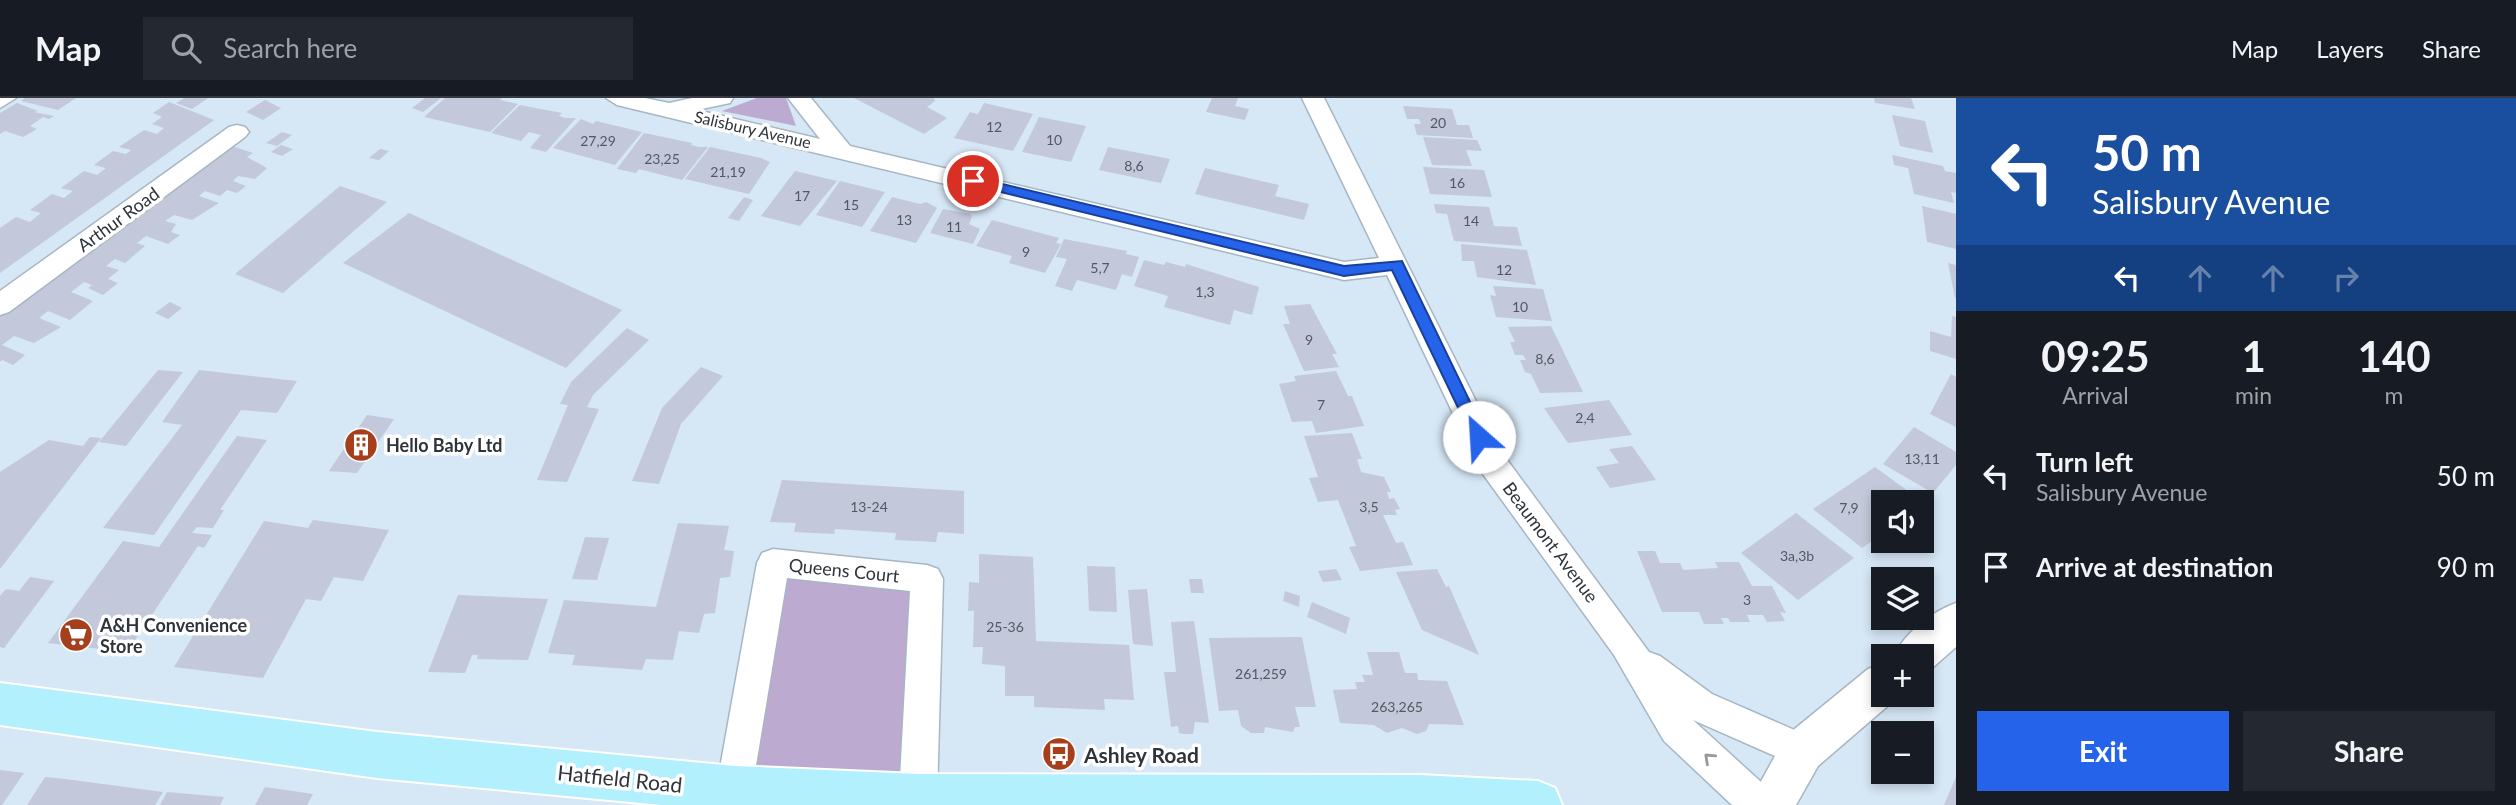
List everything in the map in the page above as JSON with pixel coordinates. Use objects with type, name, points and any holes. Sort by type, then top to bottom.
[{"type":"main road","name":"Hatfield Road","points":[[0,704],[377,755],[606,775],[734,790],[918,798],[1392,799],[1538,805]]},
{"type":"street","points":[[0,101],[5,98]]},
{"type":"street","name":"Salisbury Avenue","points":[[617,98],[1344,271],[1397,265]]},
{"type":"street","name":"Salisbury Avenue","points":[[666,109],[722,98]]},
{"type":"street","name":"Salisbury Avenue","points":[[799,98],[840,149]]},
{"type":"street","name":"Beaumont Avenue","points":[[1313,98],[1491,461],[1626,644],[1677,729],[1759,805]]},
{"type":"street","name":"Arthur Road","points":[[0,305],[237,132]]},
{"type":"street","name":"Queens Court","points":[[734,790],[773,563],[927,579],[918,798]]},
{"type":"street","points":[[1928,644],[1956,621]]},
{"type":"street","name":"Beaumont Avenue","points":[[1626,644],[1660,679],[1678,691],[1802,751]]},
{"type":"street","points":[[1771,805],[1802,751],[1871,693]]},
{"type":"shaded area","points":[[757,98],[786,98],[796,126],[722,111]]},
{"type":"shaded area","points":[[777,567],[912,577],[899,782],[736,772]]},
{"type":"building","points":[[25,98],[76,98],[58,110],[21,101]]},
{"type":"building","points":[[184,98],[208,98],[192,109],[176,103]]},
{"type":"building","points":[[425,98],[441,98],[423,112],[412,108]]},
{"type":"building","points":[[445,98],[502,98],[500,100],[518,104],[490,132],[424,117]]},
{"type":"building","points":[[854,98],[934,98],[935,101],[927,107],[947,118],[924,134]]},
{"type":"building","points":[[1212,98],[1238,98],[1235,106],[1249,109],[1245,120],[1206,112]]},
{"type":"building","points":[[1874,98],[1911,98],[1915,109],[1875,103]]},
{"type":"building","points":[[265,100],[281,108],[263,120],[246,112]]},
{"type":"building","points":[[169,102],[214,120],[0,273],[0,228],[16,217],[30,222],[41,213],[30,210],[52,194],[64,198],[73,191],[61,188],[84,171],[97,175],[106,168],[94,165],[113,151],[126,154],[131,150],[119,147],[144,130],[157,134],[164,128],[152,124],[162,117],[153,113]]},
{"type":"building","points":[[17,103],[38,111],[34,112],[54,116],[49,119],[43,117],[30,126],[37,129],[23,137],[5,131],[0,134],[0,113]]},
{"type":"building","points":[[984,103],[1033,114],[1013,151],[954,138],[970,112],[978,114]]},
{"type":"building","points":[[520,105],[562,113],[559,116],[565,118],[576,118],[546,152],[530,148],[541,135],[529,132],[521,141],[491,133]]},
{"type":"building","points":[[1403,106],[1452,109],[1457,125],[1469,125],[1473,138],[1417,135],[1414,124],[1421,124],[1419,119],[1407,119]]},
{"type":"building","points":[[1892,115],[1925,121],[1933,153],[1900,146]]},
{"type":"building","points":[[1039,117],[1086,126],[1071,162],[1022,152]]},
{"type":"building","points":[[581,119],[593,124],[596,121],[642,132],[615,165],[553,148]]},
{"type":"building","points":[[282,132],[292,135],[277,146],[266,143]]},
{"type":"building","points":[[644,133],[708,147],[682,180],[639,169],[636,173],[617,169]]},
{"type":"building","points":[[1423,137],[1477,140],[1482,151],[1466,150],[1472,166],[1432,165]]},
{"type":"building","points":[[229,145],[253,153],[247,157],[267,168],[255,179],[238,176],[233,181],[246,186],[237,193],[227,190],[220,196],[205,191],[199,196],[219,203],[192,220],[174,215],[165,221],[176,224],[171,232],[180,235],[168,244],[146,236],[137,243],[145,246],[125,263],[115,259],[106,266],[119,270],[108,279],[118,283],[103,295],[88,288],[92,285],[84,282],[71,292],[93,301],[70,320],[48,311],[39,318],[61,327],[34,343],[14,336],[2,345],[25,355],[13,365],[2,360],[0,362],[0,313]]},
{"type":"building","points":[[281,145],[293,149],[282,156],[271,152]]},
{"type":"building","points":[[710,147],[770,162],[749,194],[685,179]]},
{"type":"building","points":[[1108,147],[1170,159],[1161,183],[1099,170]]},
{"type":"building","points":[[380,149],[389,151],[379,160],[369,158]]},
{"type":"building","points":[[1892,155],[1943,166],[1945,171],[1956,173],[1956,193],[1951,192],[1954,203],[1914,194],[1908,168],[1894,165]]},
{"type":"building","points":[[1423,167],[1484,170],[1492,197],[1430,194]]},
{"type":"building","points":[[1205,168],[1279,185],[1275,196],[1309,204],[1304,220],[1195,194]]},
{"type":"building","points":[[795,171],[837,181],[800,226],[761,216]]},
{"type":"building","points":[[840,181],[885,192],[862,227],[816,215]]},
{"type":"building","points":[[340,186],[387,202],[283,293],[235,274]]},
{"type":"building","points":[[744,197],[753,200],[739,221],[728,218]]},
{"type":"building","points":[[892,197],[920,204],[926,202],[937,208],[916,243],[870,231]]},
{"type":"building","points":[[1434,204],[1489,207],[1494,226],[1517,227],[1522,246],[1454,241],[1447,214],[1436,213]]},
{"type":"building","points":[[1922,206],[1956,214],[1956,249],[1927,242]]},
{"type":"building","points":[[943,209],[970,214],[972,217],[969,224],[980,229],[973,244],[930,233]]},
{"type":"building","points":[[409,213],[622,310],[566,368],[343,263]]},
{"type":"building","points":[[992,220],[1059,238],[1056,243],[1061,244],[1045,273],[1009,263],[1012,256],[976,246]]},
{"type":"building","points":[[1064,239],[1127,251],[1126,254],[1139,257],[1132,277],[1122,274],[1116,290],[1077,280],[1072,291],[1055,286],[1067,259],[1056,257]]},
{"type":"building","points":[[1461,244],[1527,250],[1536,285],[1477,277],[1474,261],[1462,261]]},
{"type":"building","points":[[1144,260],[1185,267],[1186,264],[1259,287],[1252,315],[1234,310],[1230,325],[1164,307],[1168,296],[1134,286]]},
{"type":"building","points":[[1948,263],[1956,265],[1956,298],[1955,298]]},
{"type":"building","points":[[1493,286],[1543,289],[1552,321],[1496,317],[1490,295],[1496,296]]},
{"type":"building","points":[[170,302],[182,308],[168,319],[155,313]]},
{"type":"building","points":[[1310,304],[1337,354],[1332,354],[1339,367],[1304,371],[1283,324],[1290,324],[1284,306]]},
{"type":"building","points":[[1952,316],[1956,317],[1956,359],[1930,351],[1930,331],[1951,337]]},
{"type":"building","points":[[1551,326],[1583,392],[1540,393],[1531,374],[1525,372],[1520,360],[1526,360],[1523,355],[1515,355],[1510,342],[1515,342],[1508,327]]},
{"type":"building","points":[[627,328],[649,340],[593,395],[587,407],[599,409],[567,482],[537,480],[568,405],[560,404],[571,382]]},
{"type":"building","points":[[701,367],[723,376],[681,424],[659,484],[632,481],[662,408]]},
{"type":"building","points":[[158,370],[183,372],[126,446],[99,442]]},
{"type":"building","points":[[199,370],[297,381],[277,413],[241,410],[154,535],[103,528],[182,425],[162,422]]},
{"type":"building","points":[[1336,371],[1348,396],[1352,396],[1364,426],[1316,433],[1312,421],[1292,422],[1279,384],[1296,381],[1294,376]]},
{"type":"building","points":[[1951,374],[1956,377],[1956,427],[1930,414]]},
{"type":"building","points":[[1609,400],[1632,435],[1568,443],[1544,408]]},
{"type":"building","name":"Hello Baby Ltd","points":[[367,415],[394,419],[357,473],[329,471]]},
{"type":"building","points":[[1914,427],[1956,452],[1956,465],[1934,492],[1883,464]]},
{"type":"building","points":[[1352,433],[1362,459],[1357,459],[1361,472],[1384,477],[1391,492],[1387,492],[1389,499],[1394,498],[1400,509],[1395,510],[1397,515],[1383,515],[1396,543],[1403,542],[1413,565],[1360,571],[1349,547],[1356,546],[1338,500],[1318,502],[1309,478],[1318,477],[1304,436]]},
{"type":"building","points":[[237,436],[267,440],[220,510],[224,510],[213,528],[197,527],[192,533],[212,535],[204,548],[198,546],[127,652],[48,643],[123,541],[159,547]]},
{"type":"building","points":[[90,437],[101,438],[0,569],[0,472],[49,440],[83,446]]},
{"type":"building","points":[[1632,446],[1656,480],[1610,488],[1596,467],[1619,463],[1609,449]]},
{"type":"building","points":[[1875,467],[1907,490],[1871,490],[1871,542],[1862,548],[1813,509]]},
{"type":"building","points":[[782,480],[964,491],[964,534],[938,532],[936,542],[895,540],[896,533],[835,529],[834,534],[794,532],[796,523],[770,522]]},
{"type":"building","points":[[1796,513],[1854,558],[1798,600],[1741,553]]},
{"type":"building","points":[[313,520],[389,530],[363,581],[334,577],[321,601],[306,599],[263,678],[174,667],[264,521],[308,528]]},
{"type":"building","points":[[678,523],[729,526],[724,550],[734,551],[730,577],[720,578],[715,613],[704,614],[699,633],[679,631],[673,660],[646,659],[642,670],[572,665],[575,655],[548,653],[564,600],[656,607]]},
{"type":"building","points":[[585,537],[609,538],[597,580],[572,579]]},
{"type":"building","points":[[1637,551],[1655,551],[1660,563],[1680,563],[1683,570],[1718,568],[1715,562],[1739,562],[1752,586],[1772,586],[1786,613],[1780,612],[1785,621],[1767,622],[1763,615],[1747,615],[1750,622],[1730,622],[1728,618],[1721,618],[1724,624],[1704,624],[1699,612],[1662,612]]},
{"type":"building","points":[[979,554],[1033,557],[1036,641],[1129,645],[1134,700],[1104,699],[1105,710],[1034,707],[1034,696],[1005,696],[1005,666],[982,664],[983,647],[973,647],[974,611],[968,611],[969,582],[979,583]]},
{"type":"building","points":[[1087,566],[1115,567],[1117,612],[1089,611]]},
{"type":"building","points":[[1336,569],[1342,580],[1323,582],[1318,571]]},
{"type":"building","points":[[1437,569],[1446,587],[1449,586],[1479,655],[1422,630],[1396,572]]},
{"type":"building","points":[[30,577],[54,581],[4,648],[0,647],[0,596],[6,589],[19,591]]},
{"type":"building","points":[[1189,579],[1202,579],[1204,593],[1191,593]]},
{"type":"building","points":[[1147,589],[1153,646],[1133,644],[1128,590]]},
{"type":"building","points":[[1285,591],[1300,596],[1299,607],[1283,601]]},
{"type":"building","points":[[458,595],[548,599],[528,660],[477,659],[478,655],[472,655],[465,673],[428,672]]},
{"type":"building","points":[[1312,602],[1350,618],[1346,634],[1307,617]]},
{"type":"building","points":[[1194,621],[1209,723],[1195,722],[1193,734],[1184,734],[1179,733],[1178,726],[1171,727],[1164,672],[1176,672],[1171,622]]},
{"type":"building","points":[[1302,637],[1316,707],[1295,707],[1300,727],[1295,727],[1293,732],[1265,727],[1264,733],[1251,733],[1241,726],[1238,710],[1219,711],[1209,638]]},
{"type":"building","points":[[1367,652],[1399,652],[1405,673],[1417,673],[1418,680],[1447,681],[1464,725],[1429,724],[1426,731],[1417,734],[1402,728],[1387,733],[1374,725],[1340,723],[1333,690],[1357,689],[1355,682],[1365,682],[1362,675],[1373,675]]},
{"type":"building","points":[[0,770],[24,773],[2,805],[0,805]]},
{"type":"building","points":[[45,777],[163,792],[155,805],[27,805]]},
{"type":"building","points":[[1956,777],[1956,805],[1944,805]]},
{"type":"building","points":[[265,787],[313,794],[307,805],[255,805]]},
{"type":"building","points":[[167,792],[224,797],[220,805],[160,805]]},
{"type":"place","name":"Hello Baby Ltd","points":[[361,445]]},
{"type":"place","name":"A&H Convenience Store","points":[[76,635]]},
{"type":"place","name":"Ashley Road","points":[[1059,754]]},
{"type":"route","points":[[973,181],[1344,271],[1397,265],[1479,437]]}]
